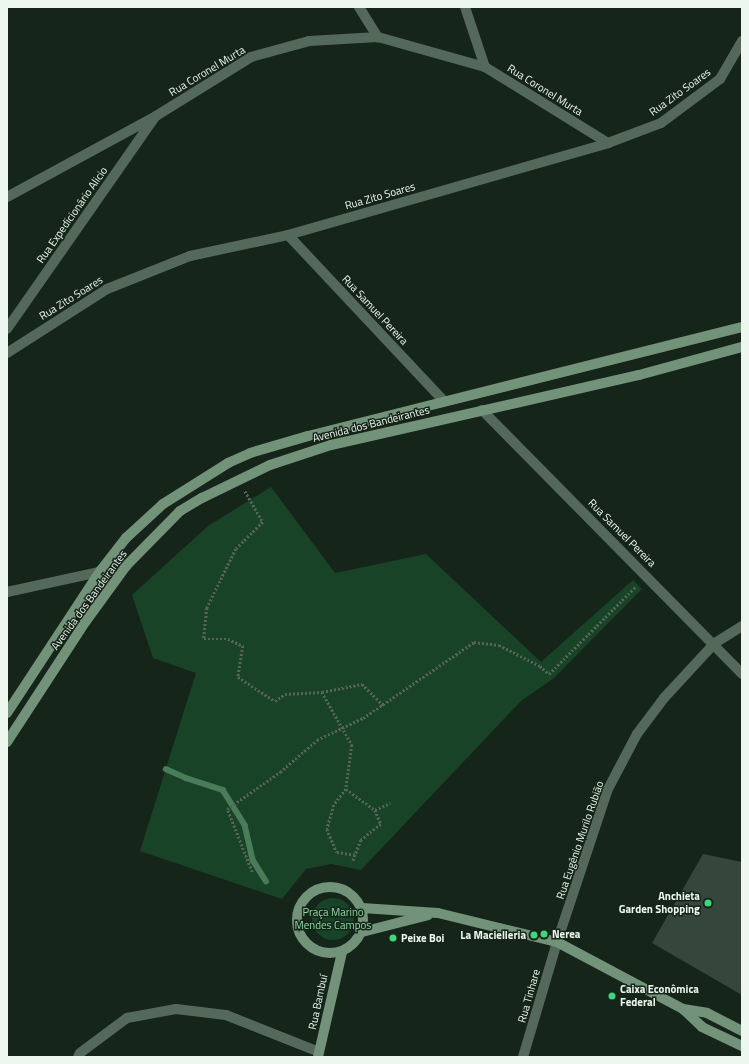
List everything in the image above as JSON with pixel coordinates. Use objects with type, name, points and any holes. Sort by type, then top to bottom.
[{"type":"street","points":[[359,7],[378,37]]},
{"type":"street","points":[[465,7],[485,67]]},
{"type":"street","name":"Rua Coronel Murta","points":[[7,197],[156,116],[251,57],[309,41],[378,37],[485,67],[608,143]]},
{"type":"street","name":"Rua Zito Soares","points":[[7,353],[107,289],[190,256],[288,235],[608,143],[667,119],[720,78],[742,41]]},
{"type":"street","name":"Rua Expedicionário Alicio","points":[[7,329],[156,116]]},
{"type":"street","name":"Rua Samuel Pereira","points":[[288,235],[444,401]]},
{"type":"street","name":"Avenida dos Bandeirantes","points":[[7,713],[101,570],[126,538],[143,521],[179,493],[228,463],[272,445],[742,327]]},
{"type":"street","name":"Avenida dos Bandeirantes","points":[[7,742],[86,621],[126,566],[180,511],[238,480],[270,465],[331,445],[639,375],[742,347]]},
{"type":"street","name":"Rua Samuel Pereira","points":[[482,410],[715,643],[742,674]]},
{"type":"street","points":[[7,592],[101,570],[126,566]]},
{"type":"street","name":"Rua Eugênio Murilo Rubião","points":[[557,942],[608,789],[637,734],[664,698],[715,643],[742,626]]},
{"type":"street","points":[[329,886],[349,892],[362,908],[364,916],[362,932],[350,947],[342,952],[326,953],[311,948],[299,931],[298,911],[310,894],[329,886]]},
{"type":"street","points":[[362,908],[438,913],[557,942],[683,1008],[706,1013],[742,1031]]},
{"type":"street","points":[[362,932],[438,913]]},
{"type":"street","name":"Rua Tinhare","points":[[523,1057],[557,942]]},
{"type":"street","name":"Rua Bambuí","points":[[319,1054],[342,952]]},
{"type":"street","points":[[683,1008],[702,1027],[742,1046]]},
{"type":"street","points":[[78,1057],[80,1053],[127,1018],[176,1009],[226,1015],[319,1054]]},
{"type":"path","points":[[238,480],[263,522],[236,549],[207,608],[204,638],[228,639],[243,646],[238,677],[275,701],[285,694],[322,692],[362,684],[383,705]]},
{"type":"path","points":[[252,872],[227,809],[280,772],[317,740],[363,718],[474,642],[499,645],[540,666],[549,674],[639,583]]},
{"type":"path","points":[[322,692],[341,729],[352,745],[346,789],[334,805],[327,829],[337,852],[355,855]]},
{"type":"path","points":[[346,789],[376,810],[381,824],[361,840],[353,861]]},
{"type":"path","points":[[376,810],[390,803]]},
{"type":"green space","points":[[271,487],[335,573],[426,554],[541,662],[633,580],[642,589],[554,678],[521,701],[361,870],[331,864],[306,869],[282,899],[140,851],[196,673],[153,658],[132,595],[208,526]]},
{"type":"green space","name":"Praça Marino Mendes Campos","points":[[329,898],[337,898],[345,901],[351,907],[354,919],[351,931],[345,937],[337,940],[329,940],[321,937],[315,931],[312,923],[312,915],[315,907],[321,901]]},
{"type":"building","name":"Anchieta Garden Shopping","points":[[703,854],[742,862],[742,995],[652,943]]},
{"type":"waterway","points":[[166,769],[186,778],[223,790],[245,825],[253,860],[266,881]]},
{"type":"place","name":"Anchieta Garden Shopping","points":[[708,903]]},
{"type":"place","name":"Nerea","points":[[544,934]]},
{"type":"place","name":"La Macielleria","points":[[534,935]]},
{"type":"place","name":"Peixe Boi","points":[[393,938]]},
{"type":"place","name":"Caixa Econômica Federal","points":[[612,996]]}]
